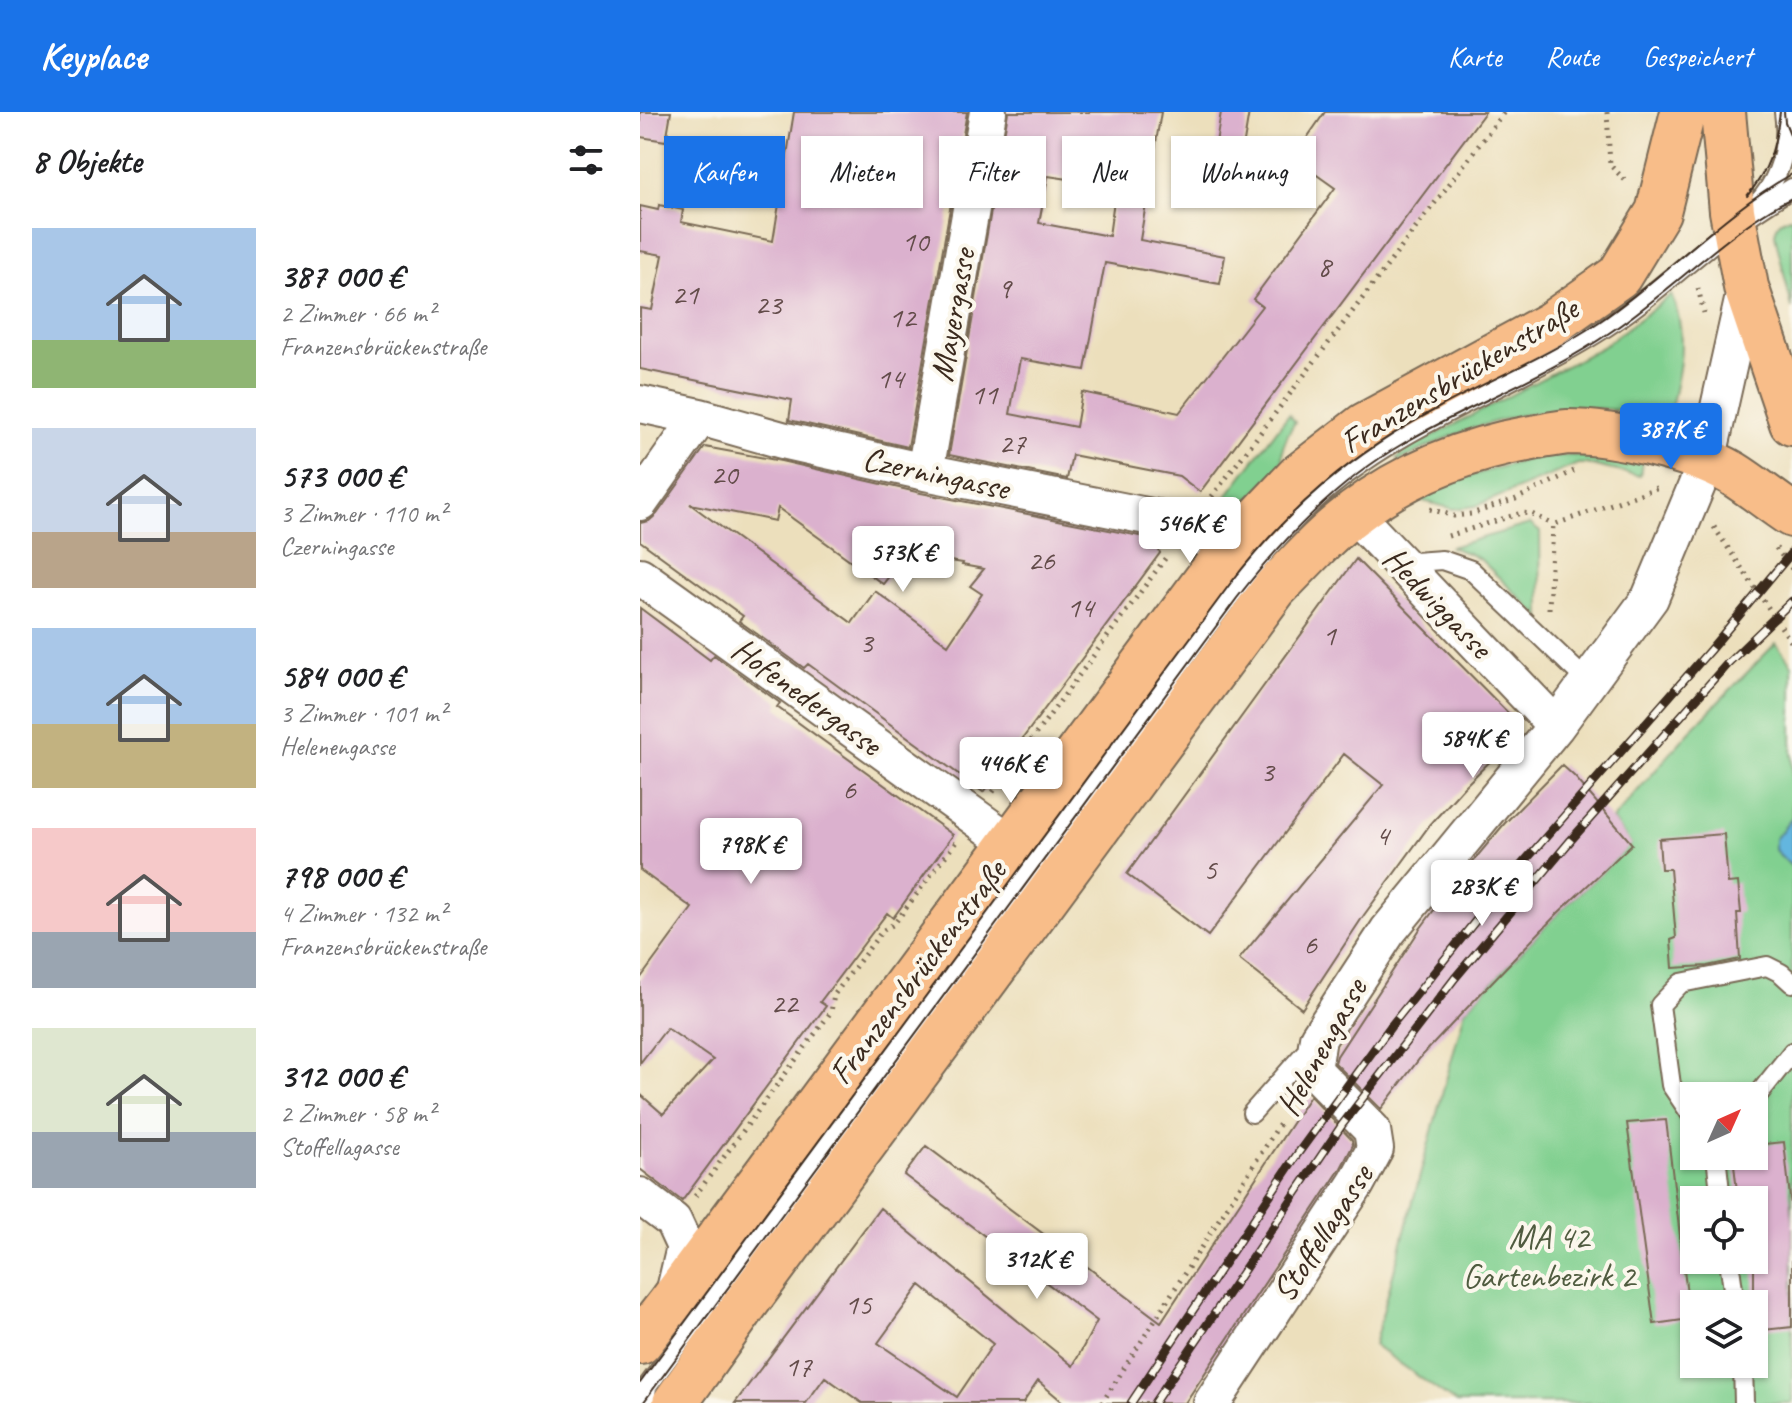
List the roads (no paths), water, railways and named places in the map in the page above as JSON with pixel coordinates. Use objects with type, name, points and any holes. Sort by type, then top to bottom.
[{"type":"main road","name":"Franzensbrückenstraße","points":[[656,1398],[744,1306],[1037,861],[1226,553],[1299,476],[1365,425],[1551,324],[1619,276],[1658,212],[1683,112]]},
{"type":"main road","points":[[1723,112],[1735,226],[1746,287],[1792,423]]},
{"type":"main road","name":"Franzensbrückenstraße","points":[[640,1342],[1037,861],[1275,588],[1353,513],[1398,483],[1438,464],[1515,441],[1567,432],[1620,437],[1707,461],[1732,474],[1792,515]]},
{"type":"street","name":"Mayergasse","points":[[925,472],[988,112]]},
{"type":"street","name":"Helenengasse","points":[[1316,1054],[1388,931],[1556,726],[1650,598],[1707,461],[1746,287]]},
{"type":"street","name":"Czerningasse","points":[[640,404],[925,472],[1172,521],[1188,527],[1226,553]]},
{"type":"street","points":[[640,502],[700,417]]},
{"type":"street","name":"Hedwiggasse","points":[[1353,513],[1556,726]]},
{"type":"street","name":"Hofenedergasse","points":[[640,576],[1037,861]]},
{"type":"street","name":"Stoffellagasse","points":[[1212,1403],[1356,1184],[1375,1149],[1372,1130],[1316,1054]]},
{"type":"street","points":[[640,1196],[673,1221],[685,1247],[672,1301]]},
{"type":"lane","points":[[1735,226],[1760,200],[1780,169],[1787,124]]},
{"type":"lane","points":[[1037,861],[1231,595],[1274,542],[1314,501],[1350,472],[1415,429],[1597,333],[1657,290],[1735,226],[1792,188]]},
{"type":"lane","points":[[1401,563],[1442,560],[1471,570],[1588,682]]},
{"type":"lane","points":[[1680,1098],[1671,1085],[1660,1005],[1681,983],[1767,966],[1792,983]]},
{"type":"lane","points":[[1768,1082],[1792,1052]]},
{"type":"lane","points":[[1252,1113],[1316,1054]]},
{"type":"lane","points":[[1743,1378],[1744,1403]]},
{"type":"water","points":[[1792,818],[1792,867],[1775,850],[1775,839]]},
{"type":"tram line","points":[[1747,196],[1770,157],[1780,112]]},
{"type":"tram line","points":[[1784,112],[1792,139]]},
{"type":"tram line","points":[[640,1383],[1230,584],[1276,530],[1324,484],[1378,444],[1438,408],[1540,357],[1599,322],[1742,207],[1792,174]]},
{"type":"tram line","points":[[643,1403],[1237,598],[1293,533],[1334,493],[1380,458],[1587,347],[1639,311],[1744,227],[1792,198]]},
{"type":"railway","points":[[1131,1403],[1296,1156],[1391,1026],[1510,878],[1792,552]]},
{"type":"railway","points":[[1154,1403],[1342,1125],[1455,978],[1571,840],[1727,664],[1792,601]]},
{"type":"park label","name":"MA 42 Gartenbezirk 2","points":[[1549,1256]]}]
